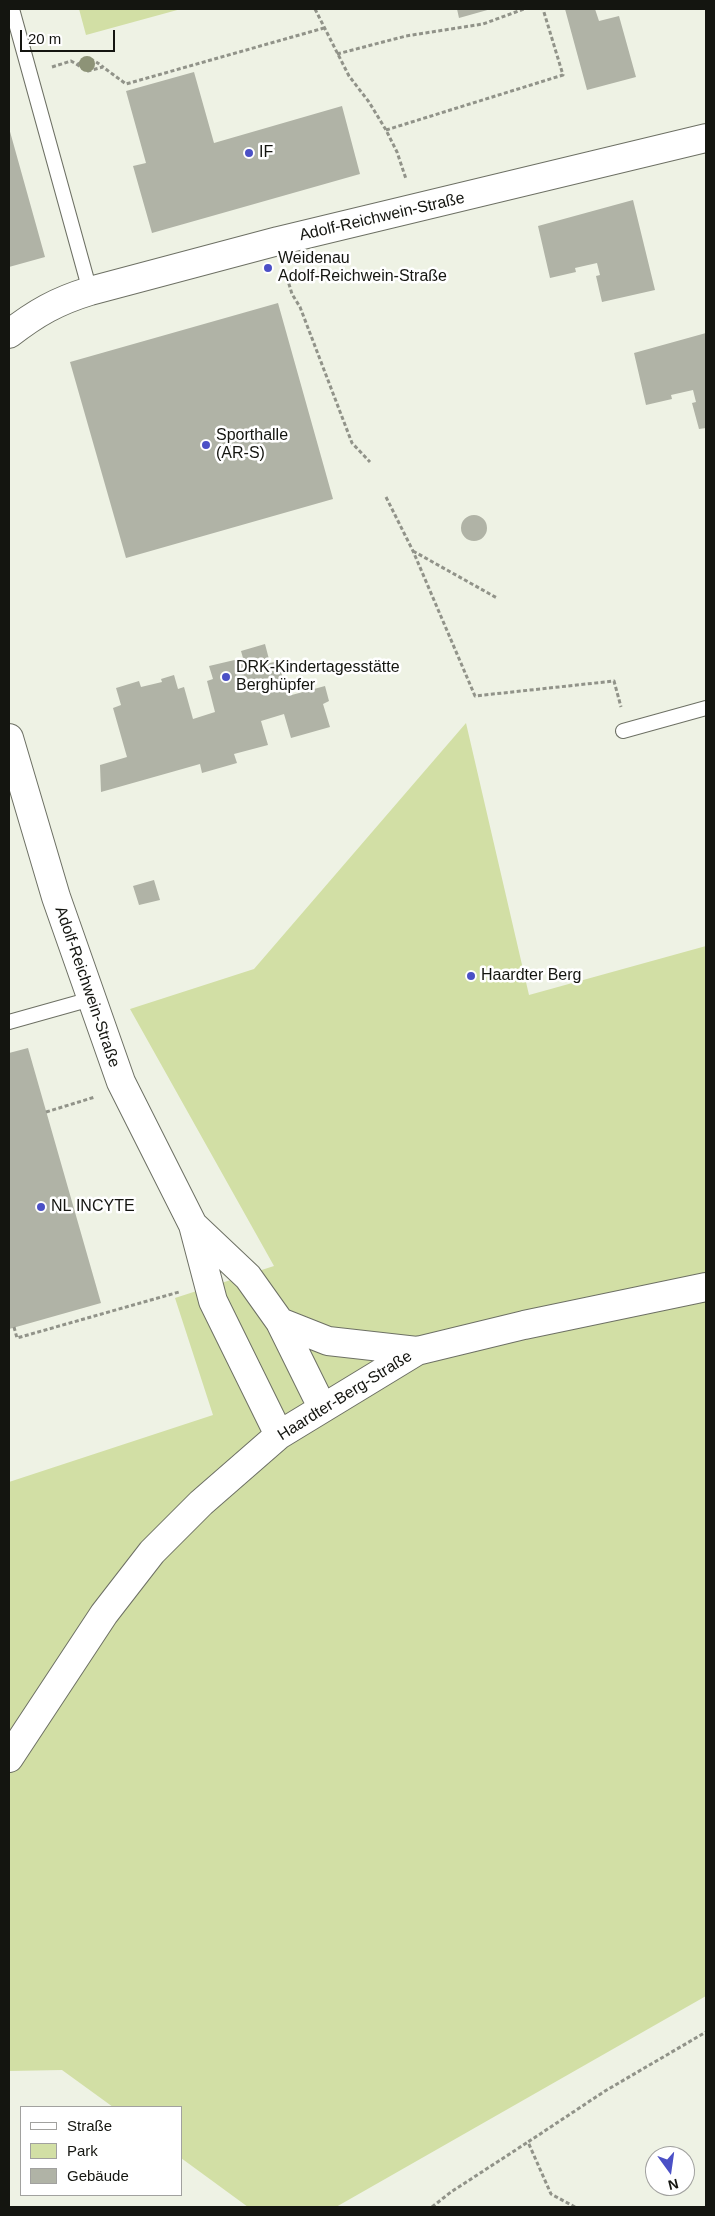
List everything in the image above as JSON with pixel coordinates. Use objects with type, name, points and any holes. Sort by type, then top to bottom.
[{"type":"street","name":"Adolf-Reichwein-Straße","points":[[9,334],[40,310],[68,297],[270,243],[706,138]]},
{"type":"street","name":"Adolf-Reichwein-Straße","points":[[9,738],[56,897],[121,1082],[193,1225],[213,1301],[279,1435]]},
{"type":"street","name":"Adolf-Reichwein-Straße","points":[[193,1225],[248,1277],[280,1322],[322,1407]]},
{"type":"street","name":"Haardter-Berg-Straße","points":[[9,1758],[104,1614],[152,1552],[201,1503],[279,1435],[322,1407],[417,1351],[524,1325],[706,1286]]},
{"type":"street","points":[[280,1322],[328,1341],[417,1351]]},
{"type":"lane","points":[[12,9],[90,291]]},
{"type":"lane","points":[[623,731],[706,708]]},
{"type":"lane","points":[[9,1022],[91,999]]},
{"type":"path","points":[[315,9],[349,76],[369,102],[386,130],[405,171],[413,210]]},
{"type":"path","points":[[337,54],[406,36],[483,24],[524,9]]},
{"type":"path","points":[[386,130],[563,74],[543,9]]},
{"type":"path","points":[[78,64],[86,59],[93,59],[126,84],[324,28]]},
{"type":"path","points":[[59,66],[71,62],[78,64],[81,68],[88,71],[103,67]]},
{"type":"path","points":[[286,275],[352,443],[370,462]]},
{"type":"path","points":[[386,498],[413,551],[475,696],[614,681]]},
{"type":"path","points":[[413,551],[497,598]]},
{"type":"path","points":[[46,1112],[106,1094],[121,1082]]},
{"type":"path","points":[[14,1328],[17,1338],[178,1292]]},
{"type":"path","points":[[432,2207],[451,2192],[605,2091],[706,2032]]},
{"type":"path","points":[[528,2142],[551,2194],[575,2207]]},
{"type":"green space","points":[[79,9],[181,9],[86,35]]},
{"type":"green space","points":[[466,723],[529,995],[706,946],[706,1996],[336,2207],[248,2207],[182,2159],[182,2106],[112,2106],[62,2070],[9,2071],[9,1482],[213,1415],[175,1298],[274,1266],[130,1009],[254,969]]},
{"type":"building","points":[[457,9],[491,9],[459,18]]},
{"type":"building","points":[[565,9],[595,9],[599,21],[619,16],[636,77],[587,90]]},
{"type":"building","name":"IF","points":[[194,72],[214,143],[342,106],[360,174],[152,233],[133,166],[146,163],[126,91]]},
{"type":"building","points":[[9,128],[45,257],[9,267]]},
{"type":"building","points":[[633,200],[655,290],[602,302],[596,276],[600,275],[597,263],[575,268],[576,272],[550,278],[538,226]]},
{"type":"building","name":"Sporthalle (AR-S)","points":[[278,303],[333,499],[126,558],[70,362]]},
{"type":"building","points":[[706,333],[706,428],[699,429],[692,403],[696,402],[693,390],[671,395],[672,399],[646,405],[634,353]]},
{"type":"building","points":[[474,515],[484,518],[487,528],[484,538],[474,541],[464,538],[461,528],[464,518]]},
{"type":"building","points":[[265,644],[270,663],[278,661],[288,696],[325,686],[329,701],[323,704],[330,727],[291,738],[284,714],[261,721],[268,745],[234,754],[237,763],[202,773],[200,764],[101,792],[100,765],[127,757],[113,708],[121,705],[116,688],[139,681],[141,687],[162,682],[161,679],[174,675],[178,689],[184,687],[193,719],[215,712],[207,681],[213,679],[209,666],[243,658],[241,651]]},
{"type":"building","points":[[154,880],[160,900],[139,905],[133,886]]},
{"type":"building","name":"NL INCYTE","points":[[28,1048],[101,1303],[9,1329],[9,1053]]},
{"type":"place","name":"IF","points":[[249,153]]},
{"type":"place","name":"Weidenau Adolf-Reichwein-Straße","points":[[268,268]]},
{"type":"place","name":"Sporthalle (AR-S)","points":[[206,445]]},
{"type":"place","name":"DRK-Kindertagesstätte Berghüpfer","points":[[226,677]]},
{"type":"place","name":"Haardter Berg","points":[[471,976]]},
{"type":"place","name":"NL INCYTE","points":[[41,1207]]}]
